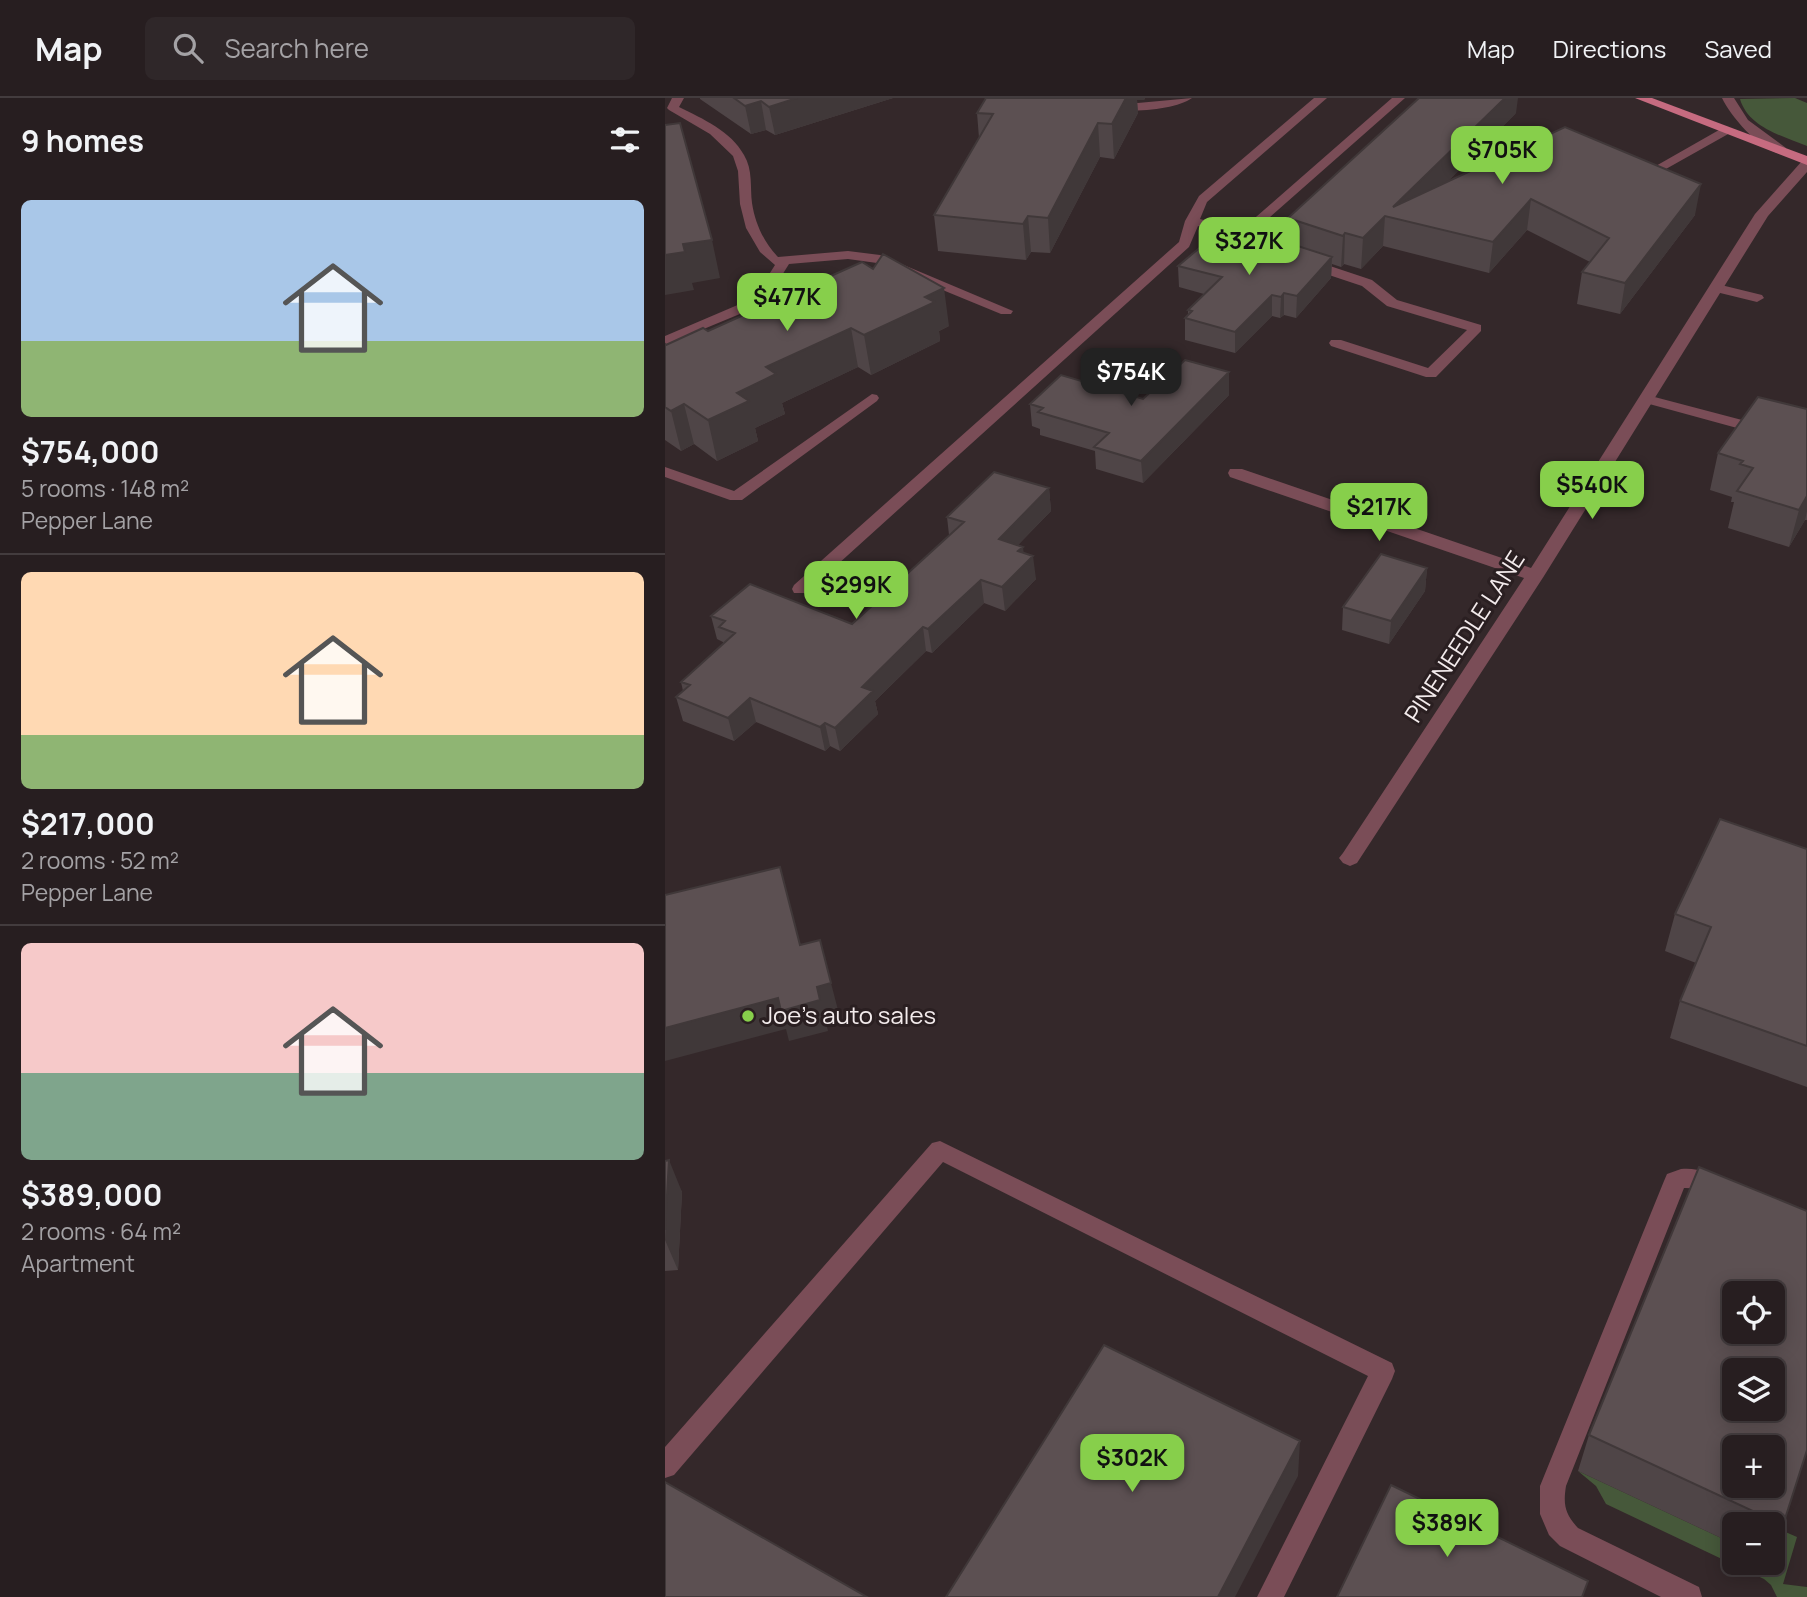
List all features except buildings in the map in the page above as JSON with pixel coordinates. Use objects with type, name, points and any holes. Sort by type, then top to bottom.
[{"type":"main road","points":[[1641,98],[1807,162]]},
{"type":"street","name":"PINENEEDLE LANE","points":[[1350,858],[1535,576],[1762,215],[1807,162]]},
{"type":"street","points":[[1236,473],[1535,576]]},
{"type":"lane","points":[[678,98],[673,108],[713,130],[743,164],[751,224],[767,253],[775,261],[848,255],[880,258],[1006,311]]},
{"type":"lane","points":[[1069,98],[1125,109],[1146,108],[1186,98]]},
{"type":"lane","points":[[800,589],[1184,244],[1189,237],[1195,209],[1203,199],[1321,98]]},
{"type":"lane","points":[[1244,234],[1399,98]]},
{"type":"lane","points":[[1728,98],[1739,118],[1782,151]]},
{"type":"lane","points":[[1653,171],[1725,130]]},
{"type":"lane","points":[[1191,221],[1244,234],[1277,253],[1367,283],[1392,303],[1476,328],[1431,374],[1336,343]]},
{"type":"lane","points":[[665,341],[759,301],[783,262]]},
{"type":"lane","points":[[1717,288],[1757,298]]},
{"type":"lane","points":[[665,472],[736,498],[872,398]]},
{"type":"lane","points":[[1647,399],[1807,442]]},
{"type":"lane","points":[[665,1466],[940,1150],[1383,1371],[1271,1597]]},
{"type":"lane","points":[[1689,1597],[1569,1537],[1554,1523],[1549,1504],[1553,1486],[1675,1181],[1683,1177],[1694,1178],[1742,1196]]},
{"type":"green space","points":[[1795,98],[1807,103],[1807,146],[1758,124],[1744,109],[1740,99]]},
{"type":"green space","points":[[1578,1471],[1722,1538],[1722,1559],[1606,1504],[1596,1486]]},
{"type":"green space","points":[[1785,1532],[1797,1537],[1783,1584],[1807,1587],[1807,1597],[1777,1597],[1771,1585],[1756,1575],[1785,1575]]},
{"type":"place","name":"Joe's auto sales","points":[[748,1016]]}]
